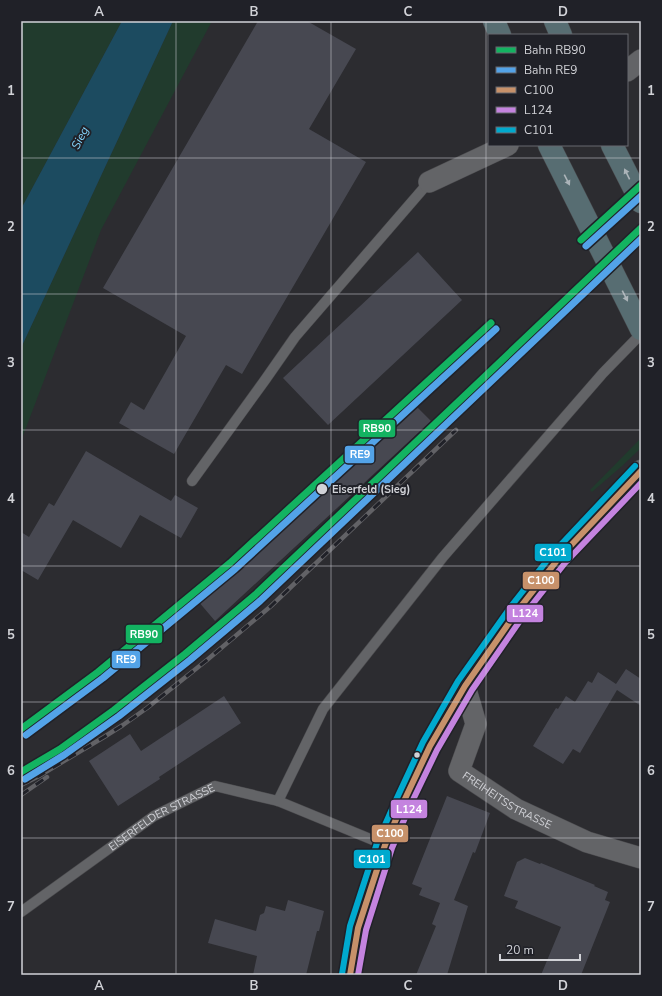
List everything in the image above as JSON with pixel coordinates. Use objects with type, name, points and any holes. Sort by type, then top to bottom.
[{"type":"highway","points":[[494,21],[500,34]]},
{"type":"highway","points":[[555,21],[562,34]]},
{"type":"highway","points":[[549,146],[640,336]]},
{"type":"highway","points":[[613,146],[641,202]]},
{"type":"main road","points":[[350,975],[358,928],[385,845],[430,746],[465,686],[518,610],[559,558],[641,472]]},
{"type":"street","points":[[628,70],[641,60]]},
{"type":"street","points":[[429,182],[506,146]]},
{"type":"street","name":"FREIHEITSSTRASSE","points":[[465,686],[476,724],[458,771],[516,809],[587,842],[641,858]]},
{"type":"lane","points":[[192,481],[295,337],[429,182]]},
{"type":"lane","points":[[278,801],[323,709],[443,558],[603,373],[640,336]]},
{"type":"lane","name":"EISERFELDER STRASSE","points":[[21,912],[154,816],[215,786],[278,801],[385,845]]},
{"type":"green space","points":[[21,21],[122,21],[21,209]]},
{"type":"green space","points":[[173,21],[212,21],[101,230],[21,441],[21,348]]},
{"type":"green space","points":[[641,438],[641,448],[592,492],[590,490]]},
{"type":"water","name":"Sieg","points":[[122,21],[173,21],[21,348],[21,209]]},
{"type":"building","points":[[258,21],[307,21],[356,49],[309,129],[366,162],[242,374],[226,365],[174,454],[119,423],[131,402],[144,410],[186,336],[103,288]]},
{"type":"building","points":[[418,252],[462,300],[328,425],[283,378]]},
{"type":"building","points":[[416,406],[431,421],[215,621],[198,601]]},
{"type":"building","points":[[86,451],[171,501],[175,495],[198,508],[181,538],[140,515],[121,548],[73,520],[38,580],[21,570],[21,532],[29,537],[49,503],[54,506]]},
{"type":"building","points":[[626,669],[641,679],[641,706],[617,690],[580,753],[573,749],[563,764],[533,746],[556,708],[558,709],[566,696],[575,702],[588,681],[592,683],[598,672],[616,684]]},
{"type":"building","points":[[224,696],[241,723],[118,806],[89,761],[130,734],[141,751]]},
{"type":"building","points":[[447,796],[490,813],[475,853],[473,852],[454,900],[468,906],[447,975],[416,975],[436,926],[432,924],[440,903],[419,895],[422,888],[412,884]]},
{"type":"building","points":[[525,858],[595,885],[594,886],[608,892],[605,900],[610,902],[581,975],[541,975],[561,927],[515,908],[518,901],[504,896],[517,862]]},
{"type":"building","points":[[288,900],[324,911],[319,931],[317,931],[306,975],[253,975],[257,956],[208,943],[215,919],[256,931],[260,915],[264,913],[266,906],[285,911]]},
{"type":"railway","points":[[21,785],[39,776],[123,725],[147,708],[207,660],[271,606],[456,430]]},
{"type":"railway","points":[[21,795],[47,777]]},
{"type":"rail line","name":"RB90","points":[[581,240],[641,185]]},
{"type":"rail line","name":"RE9","points":[[586,246],[641,196]]},
{"type":"rail line","name":"RB90","points":[[21,772],[60,749],[114,710],[185,654],[255,595],[641,228]]},
{"type":"rail line","name":"RE9","points":[[25,779],[64,755],[119,716],[190,660],[260,601],[641,239]]},
{"type":"rail line","name":"RB90","points":[[21,729],[98,672],[230,563],[491,323]]},
{"type":"rail line","name":"RE9","points":[[26,735],[103,678],[235,569],[496,329]]},
{"type":"transit line","name":"C101","points":[[342,974],[350,926],[377,843],[423,742],[458,681],[512,605],[553,553],[635,466]]},
{"type":"transit line","name":"C100","points":[[350,975],[358,928],[385,845],[430,746],[465,686],[518,610],[559,558],[641,471]]},
{"type":"transit line","name":"L124","points":[[358,975],[366,930],[392,848],[437,750],[472,690],[524,615],[565,563],[641,483]]},
{"type":"place","name":"Eiserfeld (Sieg)","points":[[322,489]]}]
